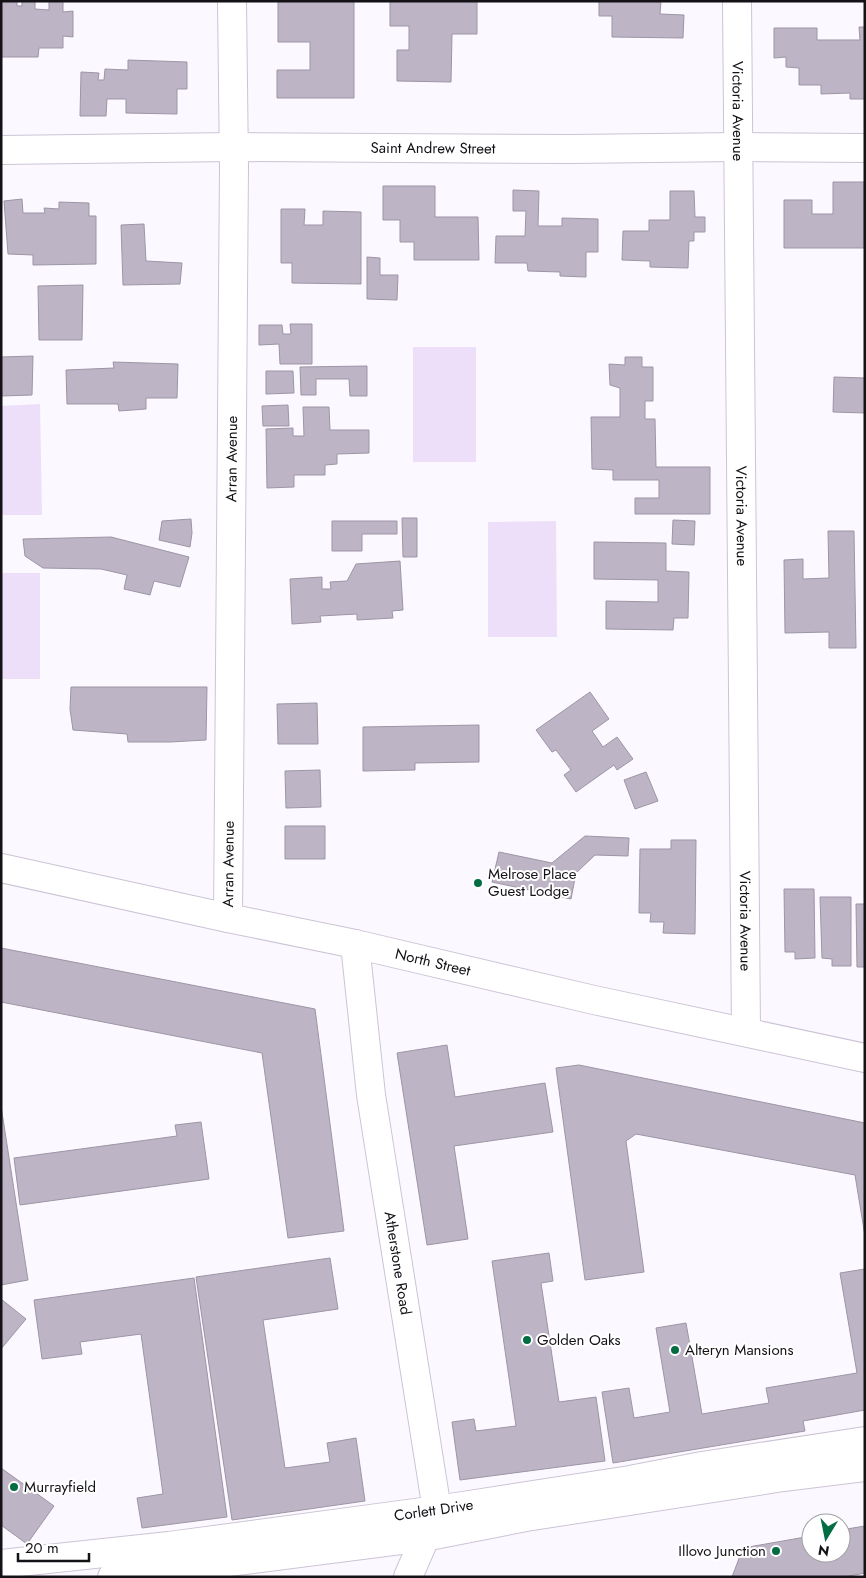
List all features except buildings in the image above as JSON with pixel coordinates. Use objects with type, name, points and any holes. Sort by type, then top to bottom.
[{"type":"street","name":"Arran Avenue","points":[[228,918],[233,147],[232,1]]},
{"type":"street","name":"Victoria Avenue","points":[[737,1],[746,1032]]},
{"type":"street","name":"Saint Andrew Street","points":[[1,150],[233,147],[865,148]]},
{"type":"street","name":"North Street","points":[[1,868],[355,944],[594,1000],[865,1058]]},
{"type":"street","name":"Atherstone Road","points":[[355,944],[371,1095],[437,1510]]},
{"type":"street","name":"Corlett Drive","points":[[1,1564],[169,1546],[437,1510],[865,1441]]},
{"type":"street","name":"Corlett Drive","points":[[112,1577],[424,1537],[546,1514],[783,1477],[865,1467]]},
{"type":"street","points":[[408,1577],[437,1510]]},
{"type":"shaded area","points":[[413,347],[476,347],[476,462],[413,462]]},
{"type":"shaded area","points":[[40,404],[42,515],[1,515],[1,406]]},
{"type":"shaded area","points":[[556,521],[557,637],[488,637],[488,522]]},
{"type":"shaded area","points":[[1,573],[40,573],[40,679],[1,679]]},
{"type":"place","name":"Melrose Place Guest Lodge","points":[[478,883]]},
{"type":"place","name":"Golden Oaks","points":[[527,1340]]},
{"type":"place","name":"Alteryn Mansions","points":[[675,1350]]},
{"type":"place","name":"Murrayfield","points":[[14,1487]]},
{"type":"place","name":"Illovo Junction","points":[[776,1551]]}]
